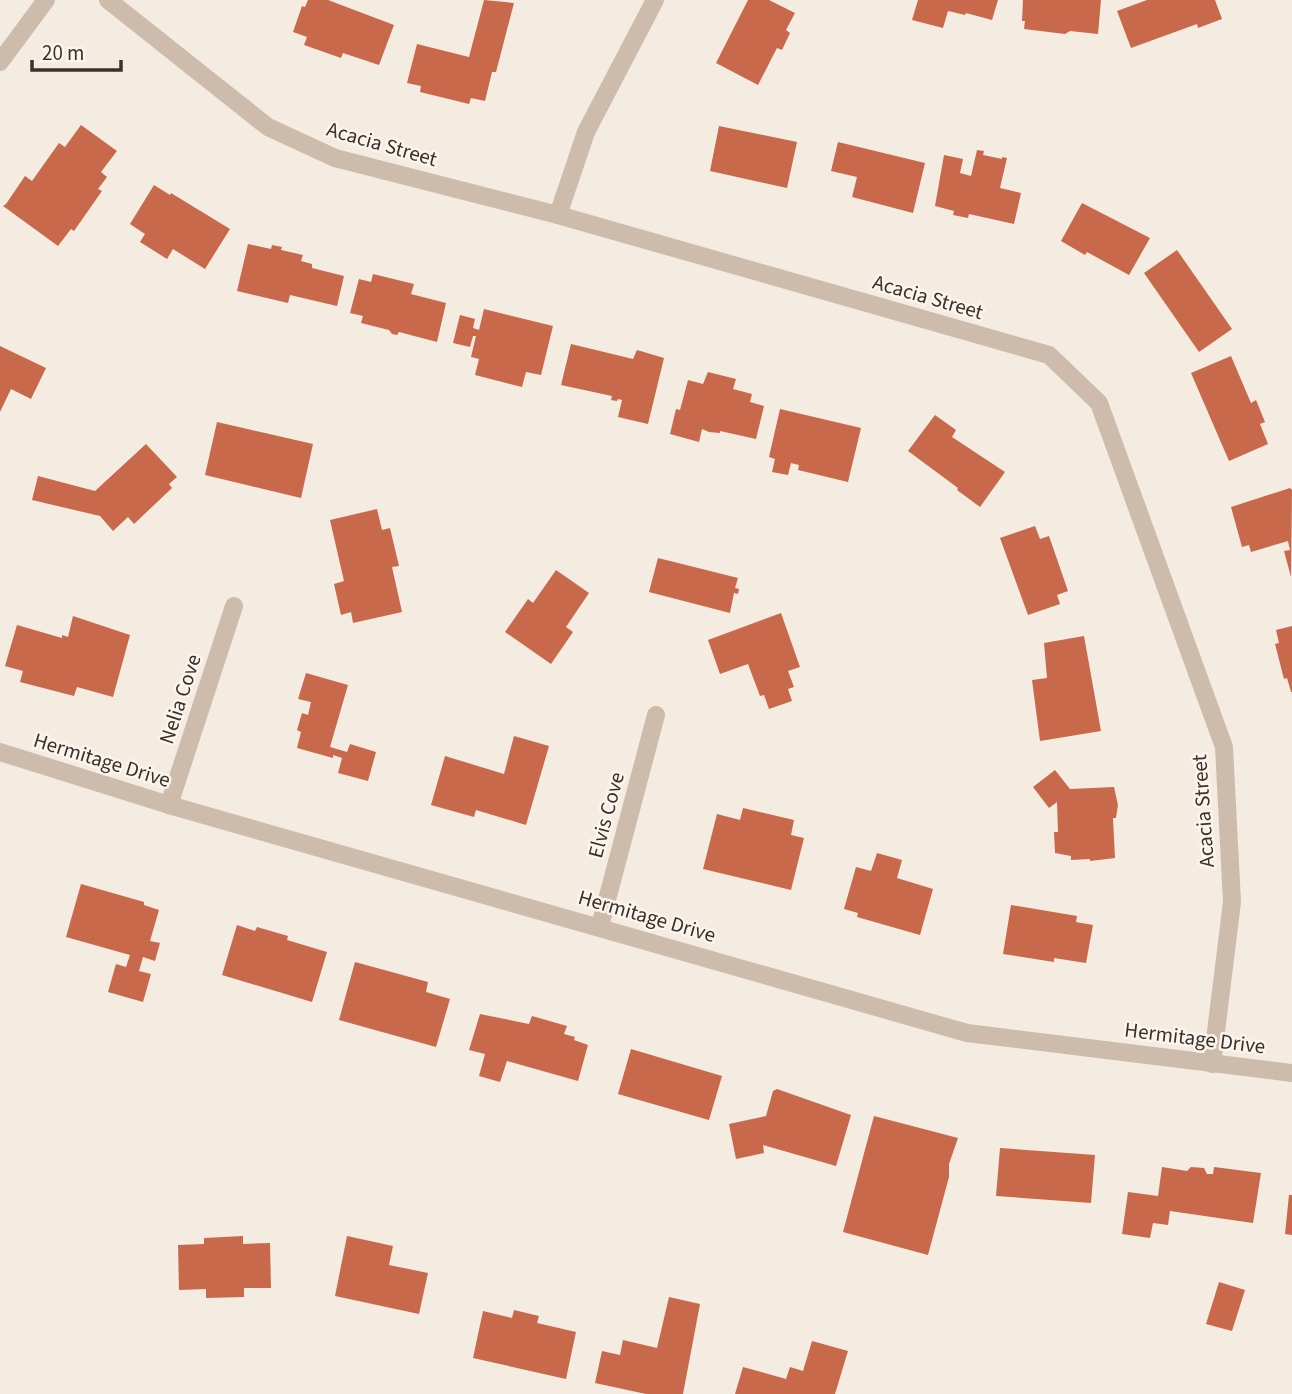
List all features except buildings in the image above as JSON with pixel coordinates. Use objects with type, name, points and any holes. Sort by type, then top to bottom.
[{"type":"street","points":[[0,62],[46,0]]},
{"type":"street","name":"Acacia Street","points":[[108,0],[268,127],[335,158],[558,215],[1049,355],[1099,403],[1224,747],[1231,902],[1212,1064]]},
{"type":"street","points":[[558,215],[586,132],[655,0]]},
{"type":"street","name":"Nelia Cove","points":[[169,805],[234,606]]},
{"type":"street","name":"Elvis Cove","points":[[600,926],[656,715]]},
{"type":"street","name":"Hermitage Drive","points":[[0,752],[169,805],[967,1033],[1292,1073]]}]
